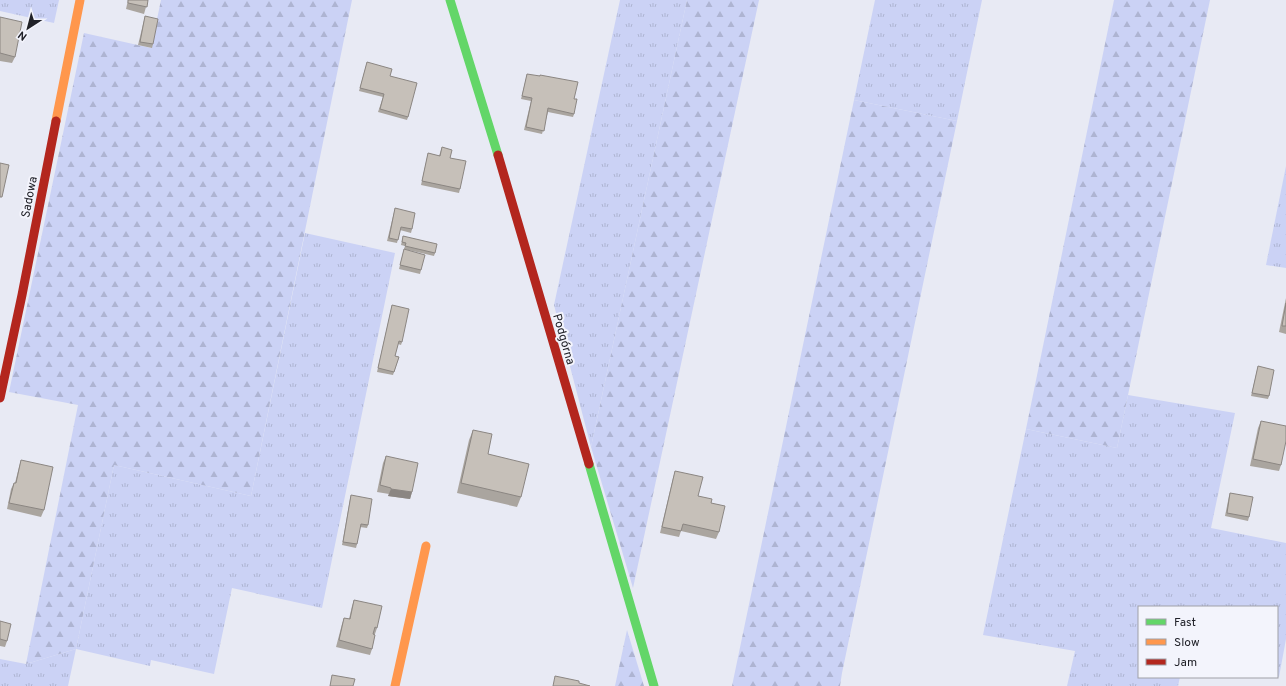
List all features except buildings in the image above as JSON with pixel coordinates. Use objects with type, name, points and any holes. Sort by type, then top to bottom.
[{"type":"street","name":"Sadowa","points":[[0,398],[22,295],[80,0]]},
{"type":"street","name":"Podgórna","points":[[450,0],[484,107],[654,686]]},
{"type":"street","points":[[395,686],[426,546]]},
{"type":"green space","points":[[0,0],[59,0],[54,23],[0,11]]},
{"type":"green space","points":[[161,0],[352,0],[251,496],[114,465],[76,649],[26,664],[78,405],[9,392],[84,33],[151,48]]},
{"type":"green space","points":[[620,0],[687,0],[591,447],[554,305]]},
{"type":"green space","points":[[687,0],[759,0],[633,588],[591,447]]},
{"type":"green space","points":[[875,0],[982,0],[957,121],[854,100]]},
{"type":"green space","points":[[1114,0],[1210,0],[1117,448],[1026,429]]},
{"type":"green space","points":[[854,100],[957,121],[840,686],[732,686]]},
{"type":"green space","points":[[1286,166],[1286,268],[1266,265]]},
{"type":"green space","points":[[305,233],[395,253],[322,608],[232,588],[214,674],[151,660],[150,666],[76,649],[114,465],[251,496]]},
{"type":"green space","points":[[1128,395],[1235,413],[1211,528],[1286,543],[1286,639],[1279,677],[1278,606],[1138,606],[1138,678],[1180,678],[1178,686],[1067,686],[1075,651],[983,635],[1026,429],[1117,448]]},
{"type":"green space","points":[[627,630],[644,686],[615,686]]},
{"type":"green space","points":[[76,649],[68,686],[0,686],[0,659],[26,664]]},
{"type":"traffic: fast","points":[[450,0],[498,155]]},
{"type":"traffic: fast","points":[[589,464],[654,686]]},
{"type":"traffic: slow","points":[[56,121],[80,0]]},
{"type":"traffic: slow","points":[[395,686],[426,546]]},
{"type":"traffic: jam","points":[[0,398],[56,121]]},
{"type":"traffic: jam","points":[[498,155],[589,464]]}]
